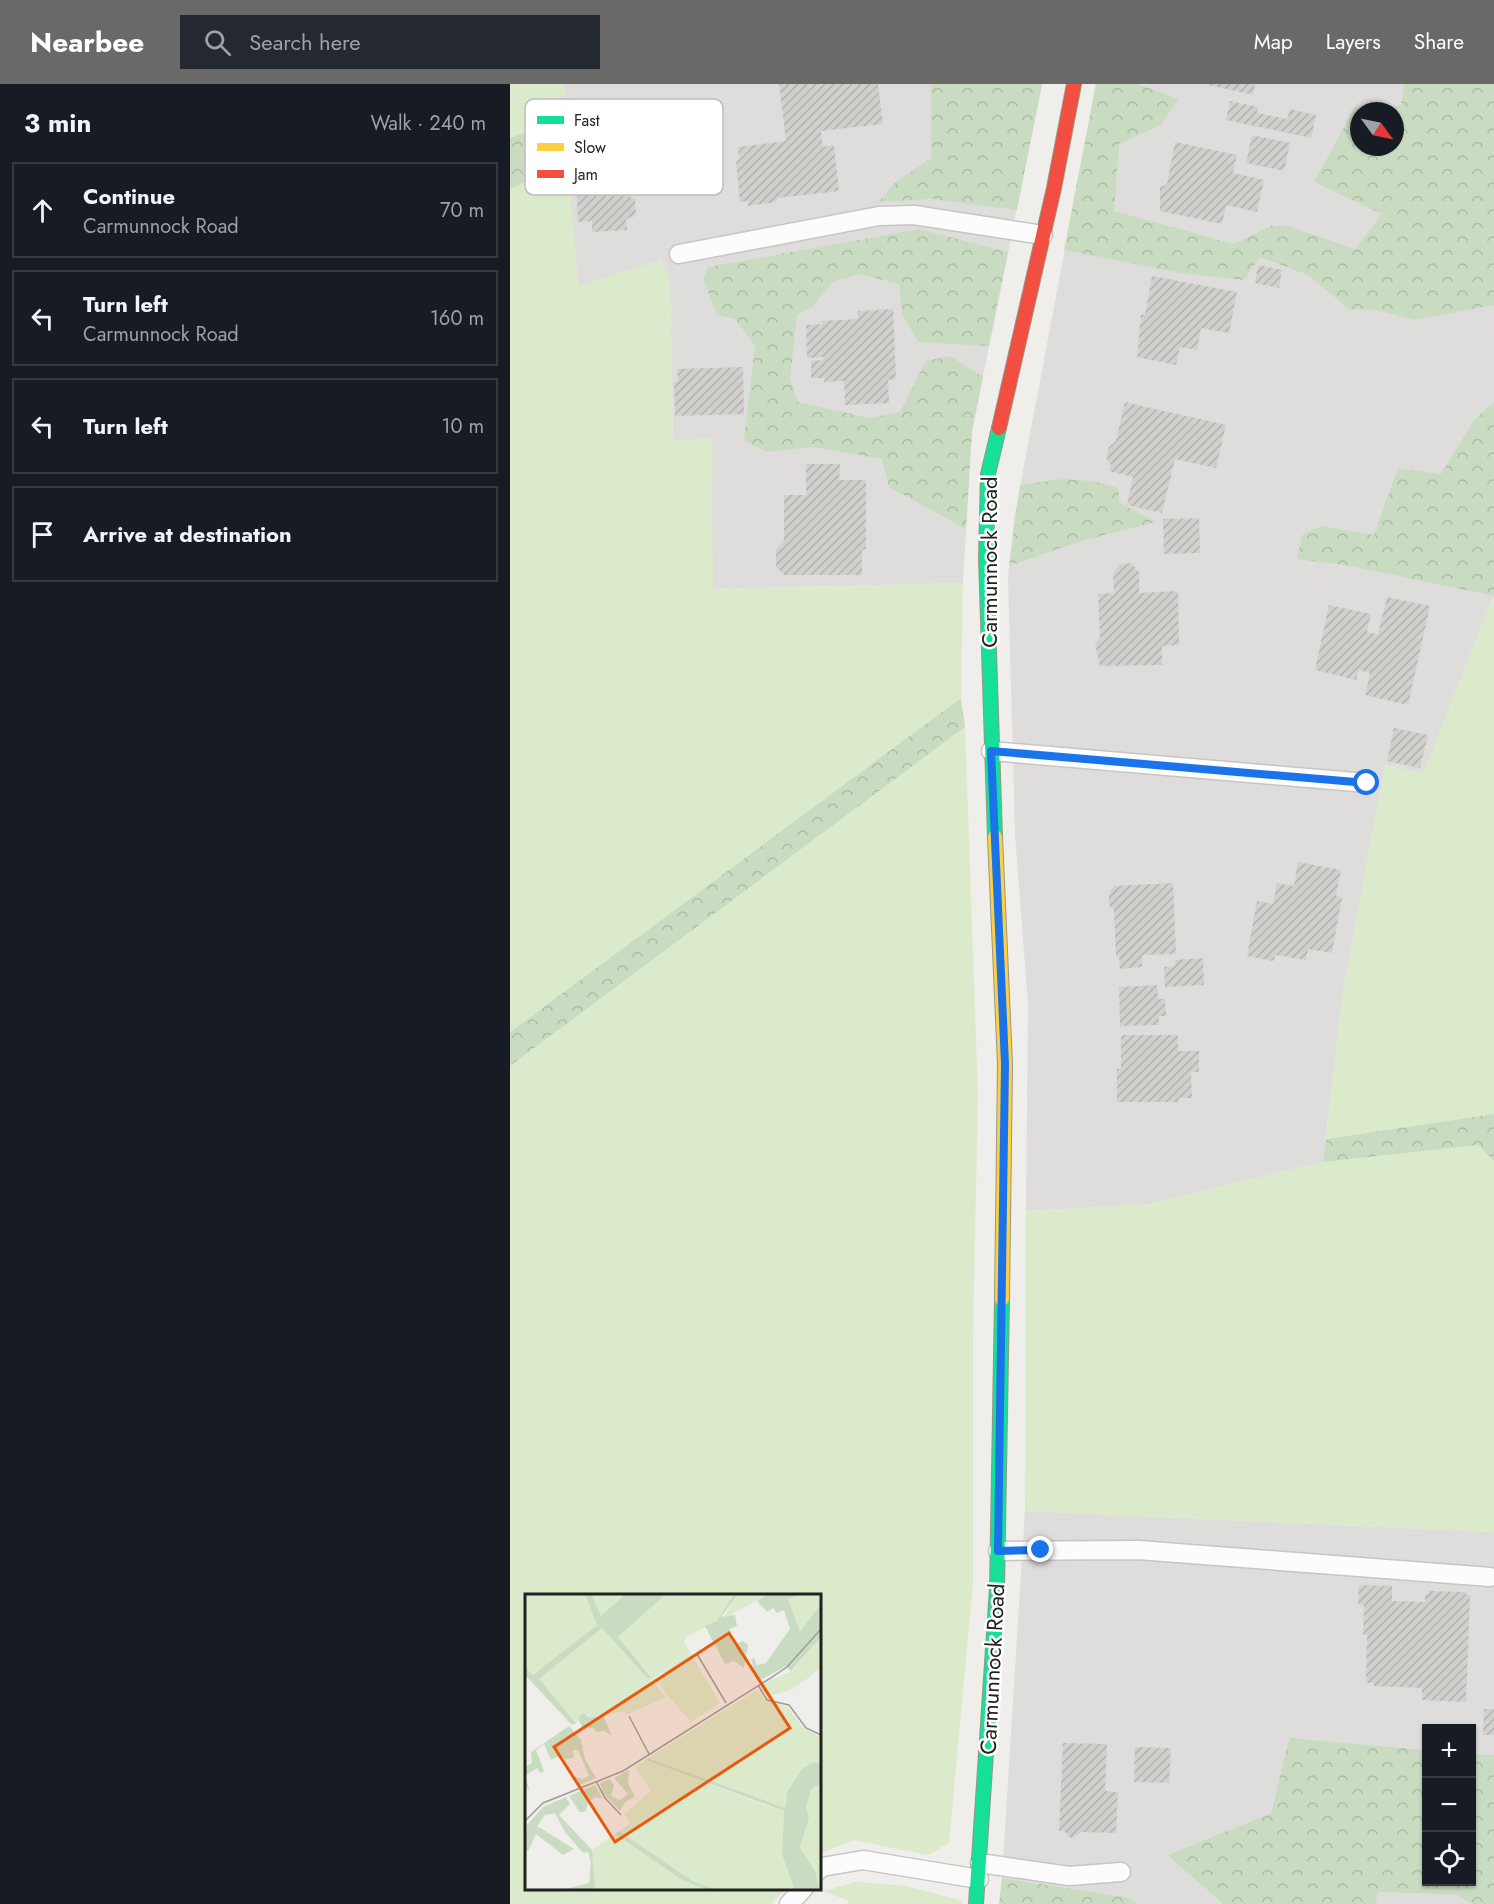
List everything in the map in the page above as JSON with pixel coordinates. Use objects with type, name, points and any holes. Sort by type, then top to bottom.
[{"type":"main road","name":"Carmunnock Road","points":[[976,1904],[980,1871],[998,1551],[1005,1064],[991,751],[986,558],[988,474],[1043,235],[1074,84]]},
{"type":"lane","points":[[679,254],[879,216],[914,215],[1043,235]]},
{"type":"lane","points":[[991,751],[1367,783]]},
{"type":"lane","points":[[998,1551],[1138,1550],[1490,1577]]},
{"type":"lane","points":[[820,1869],[862,1860],[980,1871],[1069,1876],[1121,1872]]},
{"type":"lane","points":[[789,1904],[802,1889]]},
{"type":"shaded area","points":[[564,84],[1042,84],[972,431],[963,583],[712,589],[712,439],[673,442],[670,281],[661,260],[578,287],[570,195],[723,195],[723,99],[565,99]]},
{"type":"shaded area","points":[[1096,84],[1404,84],[1402,102],[1350,102],[1350,156],[1404,156],[1404,107],[1494,155],[1494,595],[1423,774],[1385,765],[1343,991],[1323,1162],[1150,1204],[1026,1211],[1028,1005],[1015,834],[1008,578],[1014,519]]},
{"type":"shaded area","points":[[1025,1511],[1494,1532],[1494,1755],[1476,1754],[1476,1724],[1422,1724],[1422,1750],[1289,1738],[1271,1813],[1167,1855],[1223,1904],[1139,1904],[1127,1897],[1002,1878]]},
{"type":"shaded area","points":[[1377,1892],[1456,1895],[1472,1904],[1376,1904]]},
{"type":"green space","points":[[510,84],[564,84],[564,99],[525,99],[525,133],[510,138]]},
{"type":"green space","points":[[931,84],[1042,84],[1017,210],[931,199],[878,202],[897,181],[931,158]]},
{"type":"green space","points":[[1096,84],[1138,84],[1178,99],[1161,125],[1119,144],[1114,211],[1234,244],[1271,226],[1288,226],[1355,249],[1382,214],[1314,182],[1350,116],[1350,156],[1404,156],[1404,102],[1402,102],[1404,84],[1494,84],[1494,305],[1414,320],[1376,310],[1349,309],[1308,275],[1260,257],[1244,280],[1180,273],[1064,250]]},
{"type":"green space","points":[[525,133],[525,182],[510,189],[510,138]]},
{"type":"green space","points":[[525,182],[525,195],[570,195],[578,286],[661,260],[670,281],[673,441],[712,438],[713,589],[963,583],[961,698],[510,1032],[510,189]]},
{"type":"green space","points":[[919,229],[1008,252],[989,346],[918,342],[902,314],[899,284],[859,274],[834,281],[812,307],[797,315],[790,379],[798,402],[870,418],[900,412],[926,361],[950,356],[983,377],[972,431],[966,529],[889,487],[882,459],[812,447],[766,452],[744,440],[755,346],[735,319],[717,315],[703,278],[709,267]]},
{"type":"green space","points":[[1494,402],[1494,596],[1351,566],[1297,559],[1302,535],[1321,526],[1374,535],[1398,468],[1441,474],[1474,420]]},
{"type":"green space","points":[[1060,479],[1093,481],[1118,488],[1120,503],[1156,522],[1081,541],[1009,566],[1020,485]]},
{"type":"green space","points":[[1494,595],[1494,1114],[1326,1139],[1343,991],[1385,765],[1423,773]]},
{"type":"green space","points":[[961,698],[965,727],[510,1066],[510,1032]]},
{"type":"green space","points":[[965,727],[978,1095],[973,1330],[973,1583],[949,1843],[928,1855],[853,1840],[820,1854],[820,1594],[525,1594],[525,1889],[786,1889],[771,1904],[510,1904],[510,1066]]},
{"type":"green space","points":[[1494,1114],[1494,1161],[1478,1145],[1323,1162],[1326,1139]]},
{"type":"green space","points":[[1478,1145],[1494,1161],[1494,1532],[1025,1511],[1026,1211],[1150,1204],[1323,1162]]},
{"type":"green space","points":[[1289,1738],[1422,1750],[1422,1886],[1476,1886],[1476,1754],[1494,1755],[1494,1904],[1472,1904],[1456,1895],[1378,1892],[1376,1904],[1223,1904],[1167,1855],[1271,1813]]},
{"type":"green space","points":[[1002,1878],[1127,1897],[1139,1904],[999,1904]]},
{"type":"green space","points":[[856,1882],[906,1886],[963,1901],[963,1904],[848,1904],[849,1901],[823,1891]]},
{"type":"building","points":[[779,84],[878,84],[883,124],[821,131],[823,147],[834,145],[839,191],[777,198],[777,202],[748,206],[747,201],[740,202],[736,161],[739,160],[738,147],[786,141]]},
{"type":"building","points":[[1204,84],[1255,84],[1253,95]]},
{"type":"building","points":[[1230,101],[1258,107],[1257,113],[1287,119],[1290,109],[1316,115],[1311,138],[1226,120]]},
{"type":"building","points":[[1252,135],[1290,143],[1284,171],[1246,163]]},
{"type":"building","points":[[1175,142],[1237,155],[1233,173],[1264,180],[1257,212],[1226,205],[1222,224],[1160,211],[1160,188],[1167,184]]},
{"type":"building","points":[[577,195],[631,195],[631,199],[635,198],[636,216],[626,219],[627,230],[592,232],[592,221],[578,222]]},
{"type":"building","points":[[1258,265],[1282,270],[1279,288],[1255,283]]},
{"type":"building","points":[[1152,276],[1237,292],[1229,333],[1201,328],[1197,350],[1180,347],[1176,365],[1137,357],[1141,314],[1145,315]]},
{"type":"building","points":[[893,309],[896,379],[888,380],[889,403],[845,405],[844,381],[824,382],[824,378],[811,378],[811,361],[823,360],[823,357],[807,358],[806,325],[822,324],[822,321],[858,319],[858,311]]},
{"type":"building","points":[[743,367],[744,414],[675,416],[674,382],[678,382],[677,369]]},
{"type":"building","points":[[1125,402],[1226,425],[1216,468],[1175,459],[1162,513],[1127,505],[1133,477],[1109,471],[1111,465],[1106,458],[1109,447],[1116,441]]},
{"type":"building","points":[[806,464],[840,464],[839,480],[866,480],[866,549],[862,550],[862,575],[784,575],[776,567],[776,550],[784,540],[784,495],[806,495]]},
{"type":"building","points":[[1199,518],[1200,553],[1164,554],[1163,519]]},
{"type":"building","points":[[1131,563],[1139,572],[1139,593],[1178,591],[1179,645],[1162,646],[1162,665],[1100,666],[1095,644],[1100,638],[1098,594],[1114,593],[1113,573],[1120,564]]},
{"type":"building","points":[[1387,597],[1430,606],[1408,705],[1365,695],[1370,673],[1359,670],[1356,680],[1315,670],[1329,605],[1371,614],[1367,632],[1378,634]]},
{"type":"building","points":[[1394,728],[1428,735],[1420,768],[1387,761]]},
{"type":"building","points":[[1298,862],[1341,870],[1336,896],[1342,897],[1332,953],[1308,949],[1306,960],[1275,955],[1274,961],[1247,956],[1257,901],[1273,904],[1277,883],[1294,886]]},
{"type":"building","points":[[1173,883],[1176,954],[1142,955],[1142,967],[1120,969],[1119,956],[1116,956],[1114,910],[1109,905],[1109,893],[1114,886]]},
{"type":"building","points":[[1203,958],[1204,985],[1165,987],[1164,967],[1175,966],[1175,960]]},
{"type":"building","points":[[1157,985],[1158,999],[1165,999],[1166,1016],[1159,1016],[1159,1025],[1120,1026],[1119,987]]},
{"type":"building","points":[[1121,1035],[1178,1035],[1178,1051],[1199,1051],[1199,1072],[1191,1072],[1192,1098],[1179,1098],[1178,1102],[1117,1102],[1117,1069],[1121,1069]]},
{"type":"building","points":[[1359,1585],[1392,1586],[1392,1601],[1425,1602],[1425,1594],[1429,1594],[1429,1591],[1466,1592],[1466,1595],[1470,1595],[1466,1702],[1422,1700],[1422,1688],[1374,1686],[1374,1683],[1366,1683],[1367,1635],[1363,1635],[1364,1605],[1358,1604]]},
{"type":"building","points":[[1484,1709],[1494,1709],[1494,1735],[1483,1735]]},
{"type":"building","points":[[1063,1743],[1107,1744],[1105,1791],[1118,1792],[1116,1833],[1081,1832],[1072,1839],[1064,1831],[1059,1831]]},
{"type":"building","points":[[1135,1747],[1171,1748],[1169,1783],[1134,1782]]},
{"type":"traffic: fast","points":[[995,837],[986,558],[988,474],[999,428]]},
{"type":"traffic: fast","points":[[976,1904],[997,1588],[1002,1299]]},
{"type":"traffic: slow","points":[[995,837],[1005,1064],[1002,1299]]},
{"type":"traffic: jam","points":[[999,428],[1054,188],[1074,84]]},
{"type":"route","points":[[1041,1550],[998,1551],[1005,1064],[991,751],[1367,783]]}]
